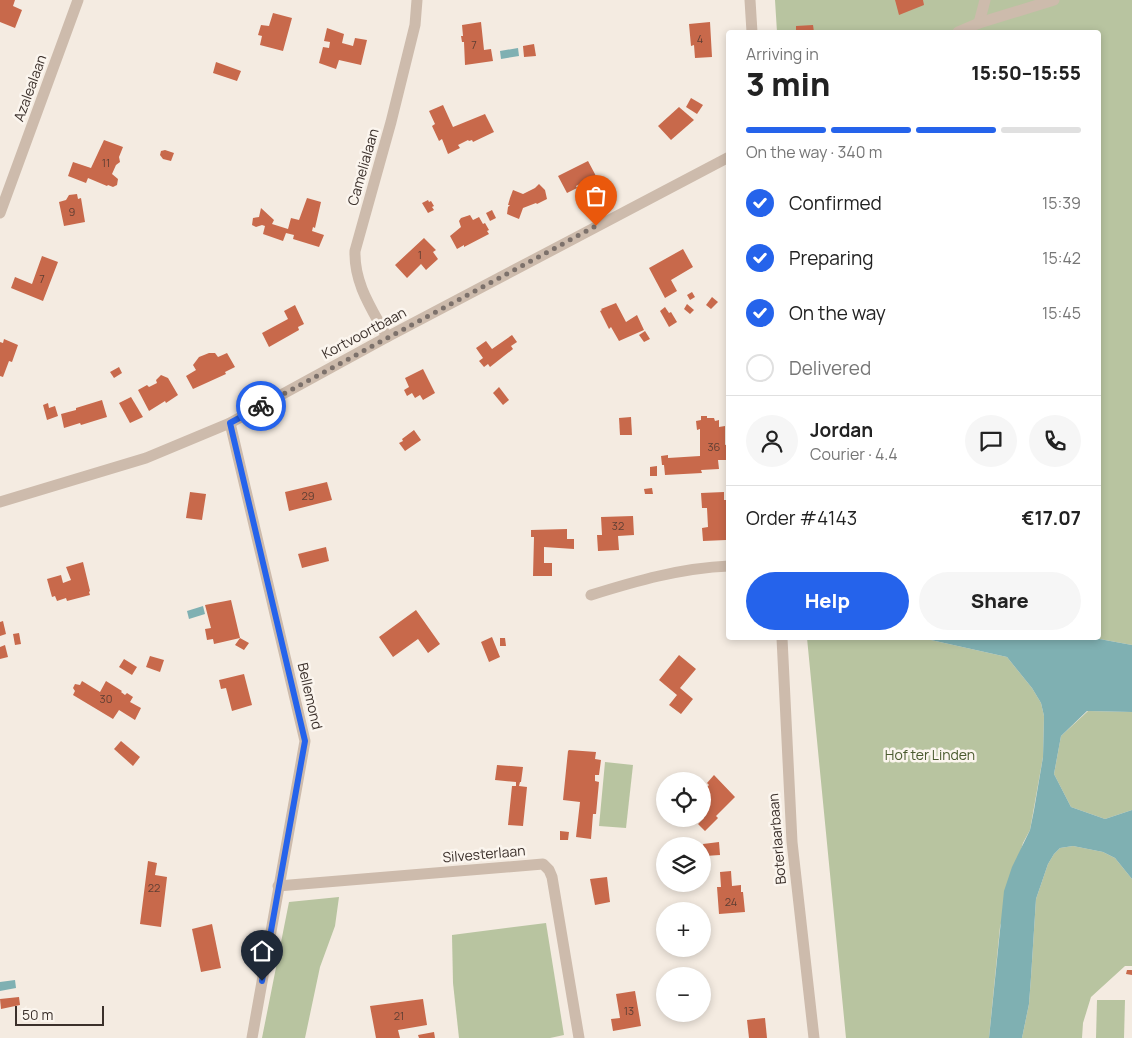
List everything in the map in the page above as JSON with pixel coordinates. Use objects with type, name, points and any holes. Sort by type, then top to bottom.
[{"type":"street","name":"Azalealaan","points":[[0,214],[78,0]]},
{"type":"street","name":"Camelialaan","points":[[387,337],[361,288],[355,266],[355,251],[408,54],[415,25],[418,0]]},
{"type":"street","points":[[750,0],[752,30]]},
{"type":"street","points":[[979,23],[985,0]]},
{"type":"street","points":[[963,30],[979,23],[1054,0]]},
{"type":"street","name":"Kortvoortbaan","points":[[0,502],[146,458],[230,423],[387,337],[726,158]]},
{"type":"street","name":"Bellemond","points":[[230,423],[305,741],[252,1038]]},
{"type":"street","points":[[590,595],[635,581],[680,571],[726,566]]},
{"type":"street","name":"Boterlaarbaan","points":[[782,640],[792,842],[814,1038]]},
{"type":"street","name":"Silvesterlaan","points":[[278,886],[543,864],[550,870],[552,878],[579,1038]]},
{"type":"green space","points":[[775,0],[1132,0],[1132,645],[1101,639],[1101,30],[777,30]]},
{"type":"green space","name":"Hof ter Linden","points":[[807,640],[931,640],[1007,657],[1032,688],[1041,703],[1044,716],[1043,757],[1030,830],[1023,843],[1000,927],[989,1038],[846,1038]]},
{"type":"green space","points":[[1088,711],[1132,712],[1132,810],[1105,819],[1071,807],[1054,774],[1061,736]]},
{"type":"green space","points":[[605,762],[633,765],[626,828],[599,826]]},
{"type":"green space","points":[[1073,846],[1103,852],[1115,858],[1132,879],[1132,966],[1125,966],[1091,997],[1083,1023],[1082,1038],[1022,1038],[1029,1004],[1036,899],[1048,864],[1054,854],[1060,848]]},
{"type":"green space","points":[[339,897],[335,926],[320,967],[305,1038],[262,1038],[289,902]]},
{"type":"green space","points":[[546,923],[564,1035],[550,1038],[459,1038],[453,983],[452,935]]},
{"type":"green space","points":[[1097,1000],[1125,1000],[1124,1038],[1096,1038]]},
{"type":"water","points":[[518,48],[519,56],[501,59],[500,51]]},
{"type":"water","points":[[203,606],[205,614],[189,619],[187,611]]},
{"type":"water","points":[[1101,639],[1132,645],[1132,712],[1087,711],[1061,736],[1054,774],[1071,807],[1105,819],[1132,810],[1132,879],[1115,858],[1103,852],[1073,846],[1060,848],[1054,854],[1048,864],[1036,899],[1029,1004],[1022,1038],[989,1038],[1004,891],[1012,867],[1030,830],[1043,757],[1044,716],[1041,703],[1032,688],[1007,657],[931,640]]},
{"type":"water","points":[[15,980],[16,988],[0,991],[0,982]]},
{"type":"building","points":[[0,0],[15,0],[13,6],[22,10],[15,28],[0,22]]},
{"type":"building","points":[[895,0],[923,0],[924,5],[899,15]]},
{"type":"building","points":[[273,13],[292,18],[283,51],[260,45],[262,36],[258,35],[261,25],[269,26]]},
{"type":"building","points":[[481,22],[484,50],[491,49],[493,61],[465,65],[464,42],[462,42],[461,36],[463,36],[462,25]]},
{"type":"building","points":[[710,22],[712,57],[695,58],[694,45],[691,46],[689,24]]},
{"type":"building","points":[[813,25],[814,30],[796,30],[796,26]]},
{"type":"building","points":[[327,28],[344,34],[342,43],[353,46],[355,38],[367,40],[361,65],[339,60],[336,69],[319,63],[323,47],[329,48],[330,42],[324,41]]},
{"type":"building","points":[[534,44],[536,56],[524,57],[523,46]]},
{"type":"building","points":[[216,62],[241,71],[237,81],[213,73]]},
{"type":"building","points":[[691,98],[703,105],[697,114],[686,107]]},
{"type":"building","points":[[443,105],[453,127],[485,114],[494,132],[473,142],[468,140],[458,145],[460,148],[448,154],[442,139],[439,141],[432,126],[435,124],[429,111]]},
{"type":"building","points":[[679,107],[694,120],[671,140],[658,126]]},
{"type":"building","points":[[104,140],[123,147],[119,157],[120,162],[116,165],[112,174],[118,179],[117,185],[113,187],[107,186],[88,178],[86,183],[68,176],[73,162],[91,168]]},
{"type":"building","points":[[165,150],[174,153],[171,161],[163,159],[160,155],[161,151]]},
{"type":"building","points":[[588,161],[596,176],[567,193],[558,176]]},
{"type":"building","points":[[539,184],[545,190],[547,199],[523,208],[519,219],[507,214],[513,190],[523,194]]},
{"type":"building","points":[[77,194],[78,199],[81,198],[85,222],[64,226],[59,202],[66,200],[69,195]]},
{"type":"building","points":[[307,198],[321,202],[315,228],[313,227],[312,231],[324,235],[319,247],[293,239],[294,235],[286,233],[283,241],[263,234],[265,226],[256,227],[252,225],[253,218],[259,217],[261,208],[274,220],[272,224],[288,229],[291,218],[299,220]]},
{"type":"building","points":[[428,200],[434,206],[432,207],[434,210],[428,213],[422,203]]},
{"type":"building","points":[[492,210],[496,218],[490,221],[486,213]]},
{"type":"building","points":[[470,215],[473,220],[479,217],[483,224],[485,223],[489,234],[457,249],[450,236],[461,227],[459,221],[461,218]]},
{"type":"building","points":[[424,238],[436,250],[433,252],[438,259],[426,270],[421,264],[407,278],[395,265]]},
{"type":"building","points":[[683,249],[693,267],[671,280],[677,291],[665,298],[649,268]]},
{"type":"building","points":[[42,256],[58,262],[43,301],[11,288],[15,277],[32,284]]},
{"type":"building","points":[[692,292],[695,297],[690,300],[687,295]]},
{"type":"building","points":[[712,297],[718,302],[711,309],[706,305]]},
{"type":"building","points":[[616,303],[626,322],[637,315],[644,330],[619,341],[611,327],[609,329],[600,311]]},
{"type":"building","points":[[687,304],[694,310],[690,314],[684,309]]},
{"type":"building","points":[[295,305],[304,324],[298,327],[299,330],[269,347],[262,333],[288,319],[284,311]]},
{"type":"building","points":[[665,307],[669,313],[671,312],[677,322],[669,327],[660,311]]},
{"type":"building","points":[[645,331],[650,339],[644,342],[639,335]]},
{"type":"building","points":[[512,335],[517,342],[511,346],[513,349],[490,367],[488,364],[484,367],[479,361],[483,358],[476,348],[486,341],[492,349]]},
{"type":"building","points":[[4,339],[18,345],[12,362],[9,361],[3,377],[0,376],[0,342],[3,343]]},
{"type":"building","points":[[215,353],[218,357],[227,353],[235,367],[225,372],[226,374],[193,389],[186,376],[196,370],[193,365],[199,357]]},
{"type":"building","points":[[119,367],[122,373],[114,378],[110,372]]},
{"type":"building","points":[[423,369],[435,393],[423,400],[420,395],[415,398],[412,393],[407,396],[404,390],[409,387],[405,378]]},
{"type":"building","points":[[161,375],[168,378],[178,395],[149,411],[138,390],[147,385],[149,387],[157,383],[156,380]]},
{"type":"building","points":[[499,387],[509,400],[503,405],[493,393]]},
{"type":"building","points":[[131,397],[143,417],[130,423],[119,403]]},
{"type":"building","points":[[102,400],[107,417],[64,428],[61,414]]},
{"type":"building","points":[[48,403],[49,408],[55,406],[58,416],[47,420],[43,405]]},
{"type":"building","points":[[701,416],[707,416],[707,418],[714,418],[715,421],[719,420],[719,427],[725,426],[726,460],[718,460],[719,469],[701,470],[702,473],[665,475],[661,456],[668,455],[668,458],[700,456],[700,429],[697,430],[696,421],[701,420]]},
{"type":"building","points":[[631,417],[632,435],[620,435],[619,418]]},
{"type":"building","points":[[414,430],[421,440],[405,451],[399,443]]},
{"type":"building","points":[[657,466],[657,476],[650,476],[650,467]]},
{"type":"building","points":[[327,482],[332,500],[289,511],[285,492]]},
{"type":"building","points":[[652,488],[653,494],[645,494],[644,489]]},
{"type":"building","points":[[190,492],[206,494],[202,520],[186,518]]},
{"type":"building","points":[[724,492],[724,500],[726,500],[726,540],[703,541],[702,528],[708,527],[707,508],[702,508],[701,493]]},
{"type":"building","points":[[633,516],[634,535],[618,536],[619,550],[598,551],[597,535],[602,535],[601,517]]},
{"type":"building","points":[[567,529],[567,539],[574,539],[574,549],[544,547],[544,563],[552,563],[552,576],[533,576],[534,537],[531,537],[531,530]]},
{"type":"building","points":[[326,547],[329,561],[302,568],[298,554]]},
{"type":"building","points":[[83,562],[90,595],[67,601],[66,598],[57,601],[55,596],[52,597],[47,579],[61,575],[63,583],[71,580],[66,567]]},
{"type":"building","points":[[231,600],[240,638],[214,644],[213,639],[207,640],[205,629],[211,628],[205,605]]},
{"type":"building","points":[[416,610],[440,644],[428,653],[418,639],[393,657],[379,637]]},
{"type":"building","points":[[3,621],[6,634],[0,636],[0,622]]},
{"type":"building","points":[[19,633],[21,644],[15,645],[13,634]]},
{"type":"building","points":[[492,637],[500,657],[489,662],[481,642]]},
{"type":"building","points":[[240,638],[249,643],[244,650],[235,645]]},
{"type":"building","points":[[500,638],[505,638],[506,646],[500,646]]},
{"type":"building","points":[[5,645],[8,657],[0,659],[0,647]]},
{"type":"building","points":[[679,655],[696,669],[680,688],[693,699],[681,714],[669,705],[677,695],[659,680]]},
{"type":"building","points":[[150,656],[164,660],[160,672],[146,667]]},
{"type":"building","points":[[124,659],[137,667],[132,675],[119,667]]},
{"type":"building","points":[[244,674],[252,705],[232,711],[226,688],[221,689],[219,680]]},
{"type":"building","points":[[82,681],[100,692],[106,681],[125,695],[127,693],[133,697],[130,702],[141,708],[135,720],[119,710],[113,719],[73,695],[75,684],[80,685]]},
{"type":"building","points":[[121,741],[140,757],[133,766],[114,749]]},
{"type":"building","points":[[569,750],[596,752],[595,759],[601,760],[599,775],[595,775],[595,781],[599,782],[591,839],[576,837],[580,802],[563,800]]},
{"type":"building","points":[[497,765],[523,767],[519,786],[527,787],[523,826],[508,825],[512,786],[516,786],[516,782],[495,780]]},
{"type":"building","points":[[714,775],[735,797],[716,816],[718,818],[711,825],[711,778]]},
{"type":"building","points":[[701,827],[709,827],[705,831]]},
{"type":"building","points":[[560,831],[569,832],[568,840],[560,840]]},
{"type":"building","points":[[719,842],[720,855],[711,856],[711,843]]},
{"type":"building","points":[[148,861],[157,863],[155,875],[167,877],[161,927],[140,924]]},
{"type":"building","points":[[731,871],[732,886],[741,885],[745,912],[719,914],[717,887],[721,887],[720,872]]},
{"type":"building","points":[[607,877],[610,902],[595,905],[590,879]]},
{"type":"building","points":[[212,924],[221,968],[201,972],[192,929]]},
{"type":"building","points":[[1127,970],[1132,970],[1132,975],[1126,974]]},
{"type":"building","points":[[635,991],[641,1026],[613,1031],[611,1019],[620,1018],[616,994]]},
{"type":"building","points":[[19,997],[20,1005],[1,1009],[0,999]]},
{"type":"building","points":[[423,999],[427,1025],[398,1030],[400,1038],[376,1038],[370,1006]]},
{"type":"building","points":[[765,1018],[767,1038],[749,1038],[747,1020]]},
{"type":"building","points":[[434,1032],[435,1038],[419,1038],[418,1035]]},
{"type":"way so far","points":[[261,406],[596,226]]},
{"type":"route","points":[[261,406],[230,423],[305,741],[262,981]]}]
